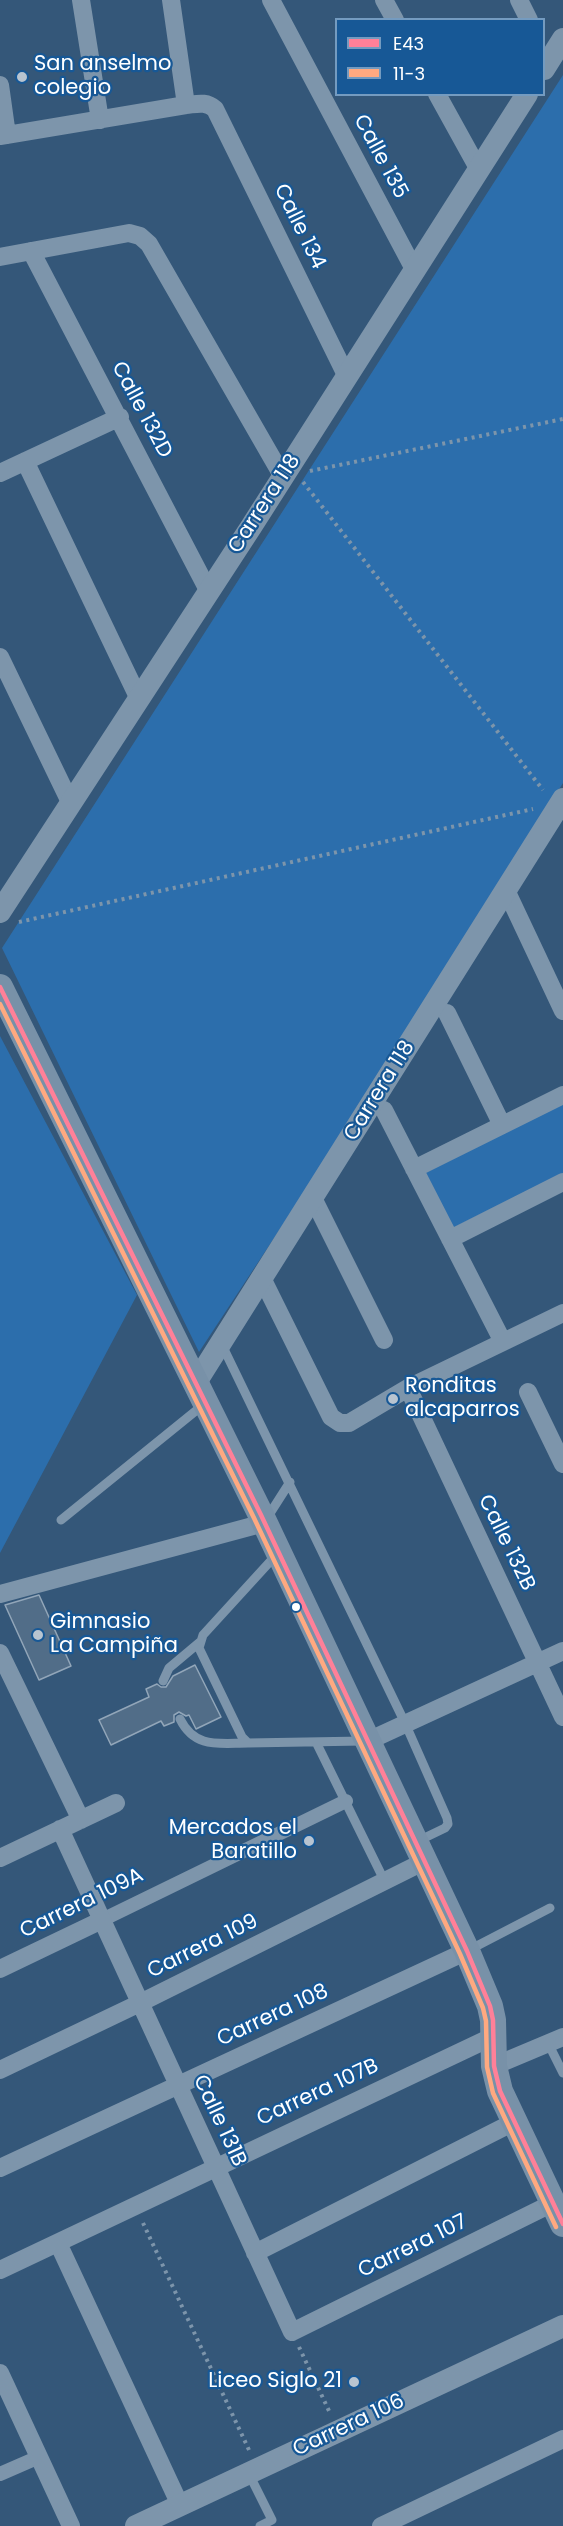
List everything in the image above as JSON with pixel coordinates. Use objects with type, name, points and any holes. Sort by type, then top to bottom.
[{"type":"main road","points":[[0,987],[264,1523],[467,1951],[490,2006],[495,2066],[500,2091],[558,2214]]},
{"type":"street","points":[[81,0],[100,120]]},
{"type":"street","points":[[0,85],[4,136],[186,105],[171,0]]},
{"type":"street","name":"Calle 135","points":[[271,0],[415,271]]},
{"type":"street","points":[[384,0],[394,18]]},
{"type":"street","points":[[519,0],[528,18]]},
{"type":"street","points":[[545,60],[563,39]]},
{"type":"street","points":[[438,96],[479,170]]},
{"type":"street","name":"Carrera 118","points":[[4,910],[208,590],[290,476],[347,376],[527,96]]},
{"type":"street","name":"Calle 134","points":[[186,105],[205,103],[215,109],[347,376]]},
{"type":"street","points":[[0,257],[129,233],[140,236],[149,244],[290,476]]},
{"type":"street","name":"Calle 132D","points":[[31,251],[120,417],[208,590]]},
{"type":"street","points":[[0,473],[120,417]]},
{"type":"street","points":[[25,462],[139,699]]},
{"type":"street","points":[[0,657],[70,804]]},
{"type":"street","name":"Carrera 118","points":[[200,1394],[221,1342],[558,804]]},
{"type":"street","points":[[506,890],[563,1011]]},
{"type":"street","points":[[447,1013],[502,1125]]},
{"type":"street","points":[[414,1169],[563,1095]]},
{"type":"street","points":[[384,1110],[503,1342]]},
{"type":"street","points":[[450,1239],[563,1182]]},
{"type":"street","points":[[313,1198],[384,1340]]},
{"type":"street","points":[[262,1278],[331,1417],[340,1423],[349,1423],[408,1388],[563,1313]]},
{"type":"street","name":"Calle 132B","points":[[408,1388],[563,1717]]},
{"type":"street","points":[[528,1392],[563,1464]]},
{"type":"street","points":[[0,1594],[264,1523]]},
{"type":"street","points":[[368,1741],[563,1651]]},
{"type":"street","points":[[0,1653],[81,1820]]},
{"type":"street","name":"Carrera 109A","points":[[0,1969],[346,1801]]},
{"type":"street","points":[[0,1858],[116,1803]]},
{"type":"street","name":"Calle 131B","points":[[60,1829],[292,2332]]},
{"type":"street","name":"Carrera 109","points":[[0,2070],[385,1882],[420,1852]]},
{"type":"street","name":"Carrera 108","points":[[0,2168],[467,1951]]},
{"type":"street","name":"Carrera 107B","points":[[0,2270],[215,2166],[494,2036]]},
{"type":"street","points":[[495,2066],[556,2040]]},
{"type":"street","points":[[255,2253],[514,2122]]},
{"type":"street","name":"Carrera 107","points":[[292,2332],[558,2214]]},
{"type":"street","points":[[58,2242],[180,2505]]},
{"type":"street","name":"Carrera 106","points":[[136,2526],[563,2326]]},
{"type":"street","points":[[0,2373],[70,2526]]},
{"type":"street","points":[[381,2526],[563,2439]]},
{"type":"street","points":[[0,2474],[39,2457]]},
{"type":"lane","points":[[221,1342],[405,1723],[447,1818],[448,1824],[445,1828],[420,1852]]},
{"type":"lane","points":[[61,1520],[200,1394]]},
{"type":"lane","points":[[264,1523],[290,1482]]},
{"type":"lane","points":[[248,1743],[242,1737],[199,1648],[203,1635],[278,1552]]},
{"type":"lane","points":[[163,1681],[169,1668],[200,1642]]},
{"type":"lane","points":[[180,1719],[186,1730],[196,1739],[210,1743],[368,1741]]},
{"type":"lane","points":[[316,1742],[385,1882]]},
{"type":"lane","points":[[467,1951],[550,1908]]},
{"type":"lane","points":[[556,2040],[563,2073]]},
{"type":"lane","points":[[254,2471],[272,2520],[260,2526]]},
{"type":"path","points":[[4,910],[558,804],[290,476],[563,419]]},
{"type":"path","points":[[134,2206],[254,2471]]},
{"type":"path","points":[[292,2332],[338,2431]]},
{"type":"shaded area","points":[[563,75],[563,783],[309,1185],[199,1352],[2,948]]},
{"type":"shaded area","points":[[0,1036],[137,1295],[0,1553]]},
{"type":"shaded area","points":[[563,1103],[563,1173],[453,1228],[424,1171]]},
{"type":"building","name":"Gimnasio La Campiña","points":[[39,1595],[71,1666],[39,1680],[5,1605]]},
{"type":"building","points":[[195,1665],[221,1717],[196,1729],[189,1715],[186,1716],[179,1712],[174,1715],[174,1722],[164,1726],[161,1721],[111,1745],[99,1720],[149,1697],[146,1689],[157,1684],[166,1687],[173,1676]]},
{"type":"transit line","name":"E43","points":[[0,987],[261,1515],[467,1951],[490,2006],[493,2020],[494,2066],[500,2091],[563,2224]]},
{"type":"transit line","name":"11-3","points":[[0,1004],[254,1518],[460,1954],[483,2008],[486,2021],[487,2067],[493,2093],[556,2227]]},
{"type":"place","name":"San anselmo colegio","points":[[22,77]]},
{"type":"place","name":"Ronditas alcaparros","points":[[393,1399]]},
{"type":"place","name":"Gimnasio La Campiña","points":[[38,1635]]},
{"type":"place","name":"Mercados el Baratillo","points":[[309,1841]]},
{"type":"place","name":"Liceo Siglo 21","points":[[354,2382]]}]
